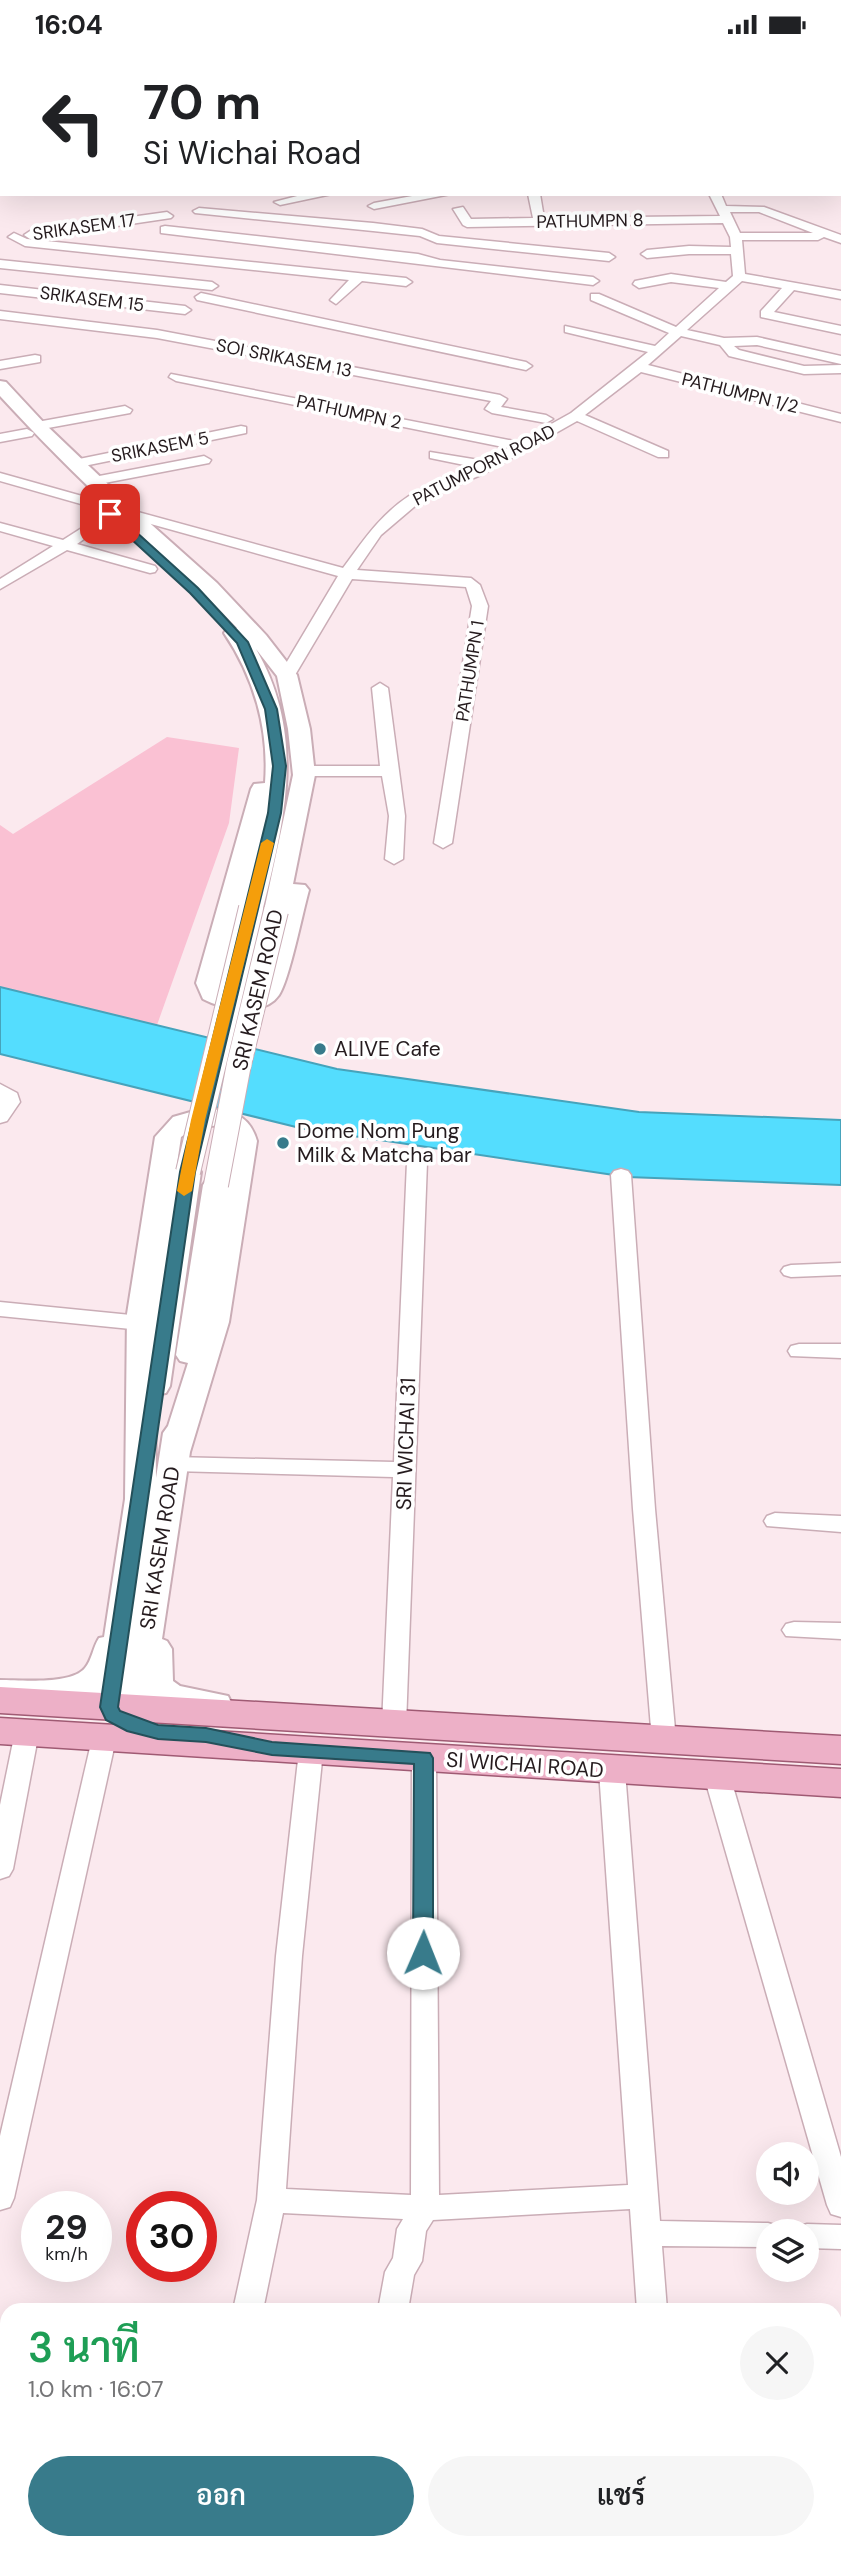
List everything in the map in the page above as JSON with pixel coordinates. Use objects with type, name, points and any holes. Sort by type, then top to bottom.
[{"type":"main road","name":"SRI KASEM ROAD","points":[[0,386],[32,429],[242,642],[271,709],[280,766],[264,909],[216,1185],[174,1458],[144,1572],[117,1718]]},
{"type":"main road","name":"SRI KASEM ROAD","points":[[0,404],[79,463],[113,511],[210,587],[259,639],[287,675],[299,729],[304,773],[188,1172],[140,1499],[144,1572]]},
{"type":"main road","points":[[271,709],[272,742],[268,767],[208,983],[212,993],[218,998],[246,1002],[264,996],[272,986],[312,820],[304,773]]},
{"type":"main road","points":[[140,1499],[141,1323],[168,1137],[178,1124],[188,1119],[211,1117],[233,1122],[244,1133],[244,1140],[215,1322],[174,1458]]},
{"type":"main road","points":[[0,1692],[59,1690],[88,1684],[104,1666],[144,1572]]},
{"type":"main road","points":[[144,1572],[157,1686],[171,1696],[309,1735]]},
{"type":"main road","name":"SI WICHAI ROAD","points":[[0,1700],[117,1718],[272,1748],[309,1735],[394,1725],[664,1757],[841,1749]]},
{"type":"main road","name":"SI WICHAI ROAD","points":[[26,1732],[117,1718],[309,1735],[424,1758],[612,1770],[664,1757],[717,1776],[841,1783]]},
{"type":"street","points":[[279,201],[313,196]]},
{"type":"street","points":[[374,206],[433,196]]},
{"type":"street","points":[[534,196],[539,222]]},
{"type":"street","points":[[716,196],[736,237],[734,281]]},
{"type":"street","name":"PATHUMPN 8","points":[[459,209],[467,223],[725,214],[760,209],[832,236]]},
{"type":"street","points":[[199,211],[373,227],[422,233],[437,239],[608,257]]},
{"type":"street","points":[[373,227],[390,213]]},
{"type":"street","name":"SRIKASEM 17","points":[[0,239],[171,218],[165,230]]},
{"type":"street","points":[[157,334],[201,297],[278,219]]},
{"type":"street","points":[[736,237],[832,236],[841,222]]},
{"type":"street","points":[[87,298],[165,230],[418,258],[439,264],[593,281]]},
{"type":"street","points":[[14,237],[25,241],[235,263],[298,276],[359,277],[405,282]]},
{"type":"street","points":[[418,258],[437,239]]},
{"type":"street","points":[[647,254],[689,250],[737,251]]},
{"type":"street","points":[[0,264],[212,286]]},
{"type":"street","points":[[336,300],[359,277]]},
{"type":"street","points":[[639,284],[671,278],[734,281],[791,286],[841,295]]},
{"type":"street","name":"PATUMPORN ROAD","points":[[287,675],[347,573],[376,532],[394,514],[416,498],[487,466],[579,413],[639,367],[734,281]]},
{"type":"street","points":[[791,286],[765,314],[840,329]]},
{"type":"street","points":[[828,292],[841,287]]},
{"type":"street","name":"SRIKASEM 15","points":[[0,289],[185,310]]},
{"type":"street","points":[[201,297],[526,366]]},
{"type":"street","points":[[595,297],[678,333],[724,342],[757,341],[841,360]]},
{"type":"street","name":"SOI SRIKASEM 13","points":[[0,315],[157,334],[500,399],[492,409],[546,419]]},
{"type":"street","points":[[569,329],[657,350]]},
{"type":"street","points":[[724,342],[734,353],[804,370],[841,369]]},
{"type":"street","points":[[0,365],[35,359]]},
{"type":"street","name":"PATHUMPN 1/2","points":[[639,367],[841,418]]},
{"type":"street","name":"PATHUMPN 2","points":[[176,377],[522,447]]},
{"type":"street","points":[[0,438],[125,410]]},
{"type":"street","points":[[579,413],[664,448]]},
{"type":"street","name":"SRIKASEM 5","points":[[79,463],[241,430]]},
{"type":"street","points":[[435,455],[487,466]]},
{"type":"street","points":[[94,481],[205,460]]},
{"type":"street","points":[[0,477],[113,511],[347,573]]},
{"type":"street","points":[[1,583],[64,546],[113,511]]},
{"type":"street","points":[[0,527],[150,569]]},
{"type":"street","name":"PATHUMPN 1","points":[[347,573],[466,581],[473,585],[480,606],[443,843]]},
{"type":"street","points":[[380,688],[397,816],[394,859]]},
{"type":"street","points":[[304,773],[389,771]]},
{"type":"street","points":[[0,1090],[10,1097],[10,1102],[0,1117]]},
{"type":"street","name":"SRI WICHAI 31","points":[[394,1725],[417,1162]]},
{"type":"street","points":[[621,1175],[664,1757]]},
{"type":"street","points":[[792,1271],[841,1269]]},
{"type":"street","points":[[0,1309],[141,1323]]},
{"type":"street","points":[[799,1350],[841,1350]]},
{"type":"street","points":[[174,1458],[405,1470]]},
{"type":"street","points":[[775,1521],[841,1524]]},
{"type":"street","points":[[793,1630],[841,1631]]},
{"type":"street","points":[[0,2197],[117,1718]]},
{"type":"street","points":[[0,1869],[26,1732]]},
{"type":"street","points":[[249,2303],[271,2200],[309,1735]]},
{"type":"street","points":[[394,2303],[398,2280],[407,2261],[412,2229],[425,2208],[424,1758]]},
{"type":"street","points":[[612,1770],[641,2196],[651,2303]]},
{"type":"street","points":[[717,1776],[762,1940],[841,2205]]},
{"type":"street","points":[[271,2200],[425,2208],[641,2196]]},
{"type":"street","points":[[645,2233],[756,2235]]},
{"type":"street","points":[[819,2236],[841,2237]]},
{"type":"shaded area","points":[[167,737],[239,748],[229,823],[157,1025],[0,987],[0,825],[13,834]]},
{"type":"water","points":[[0,987],[337,1069],[639,1112],[841,1120],[841,1185],[627,1177],[300,1128],[0,1054]]},
{"type":"slow traffic","points":[[184,1191],[198,1120],[267,843]]},
{"type":"place","name":"ALIVE Cafe","points":[[320,1049]]},
{"type":"place","name":"Dome Nom Pung Milk & Matcha bar","points":[[283,1143]]},
{"type":"route","points":[[110,514],[194,591],[242,642],[271,709],[280,766],[274,813],[198,1120],[188,1172],[109,1707],[112,1715],[134,1726],[158,1732],[206,1735],[272,1748],[424,1758],[423,1953]]}]
